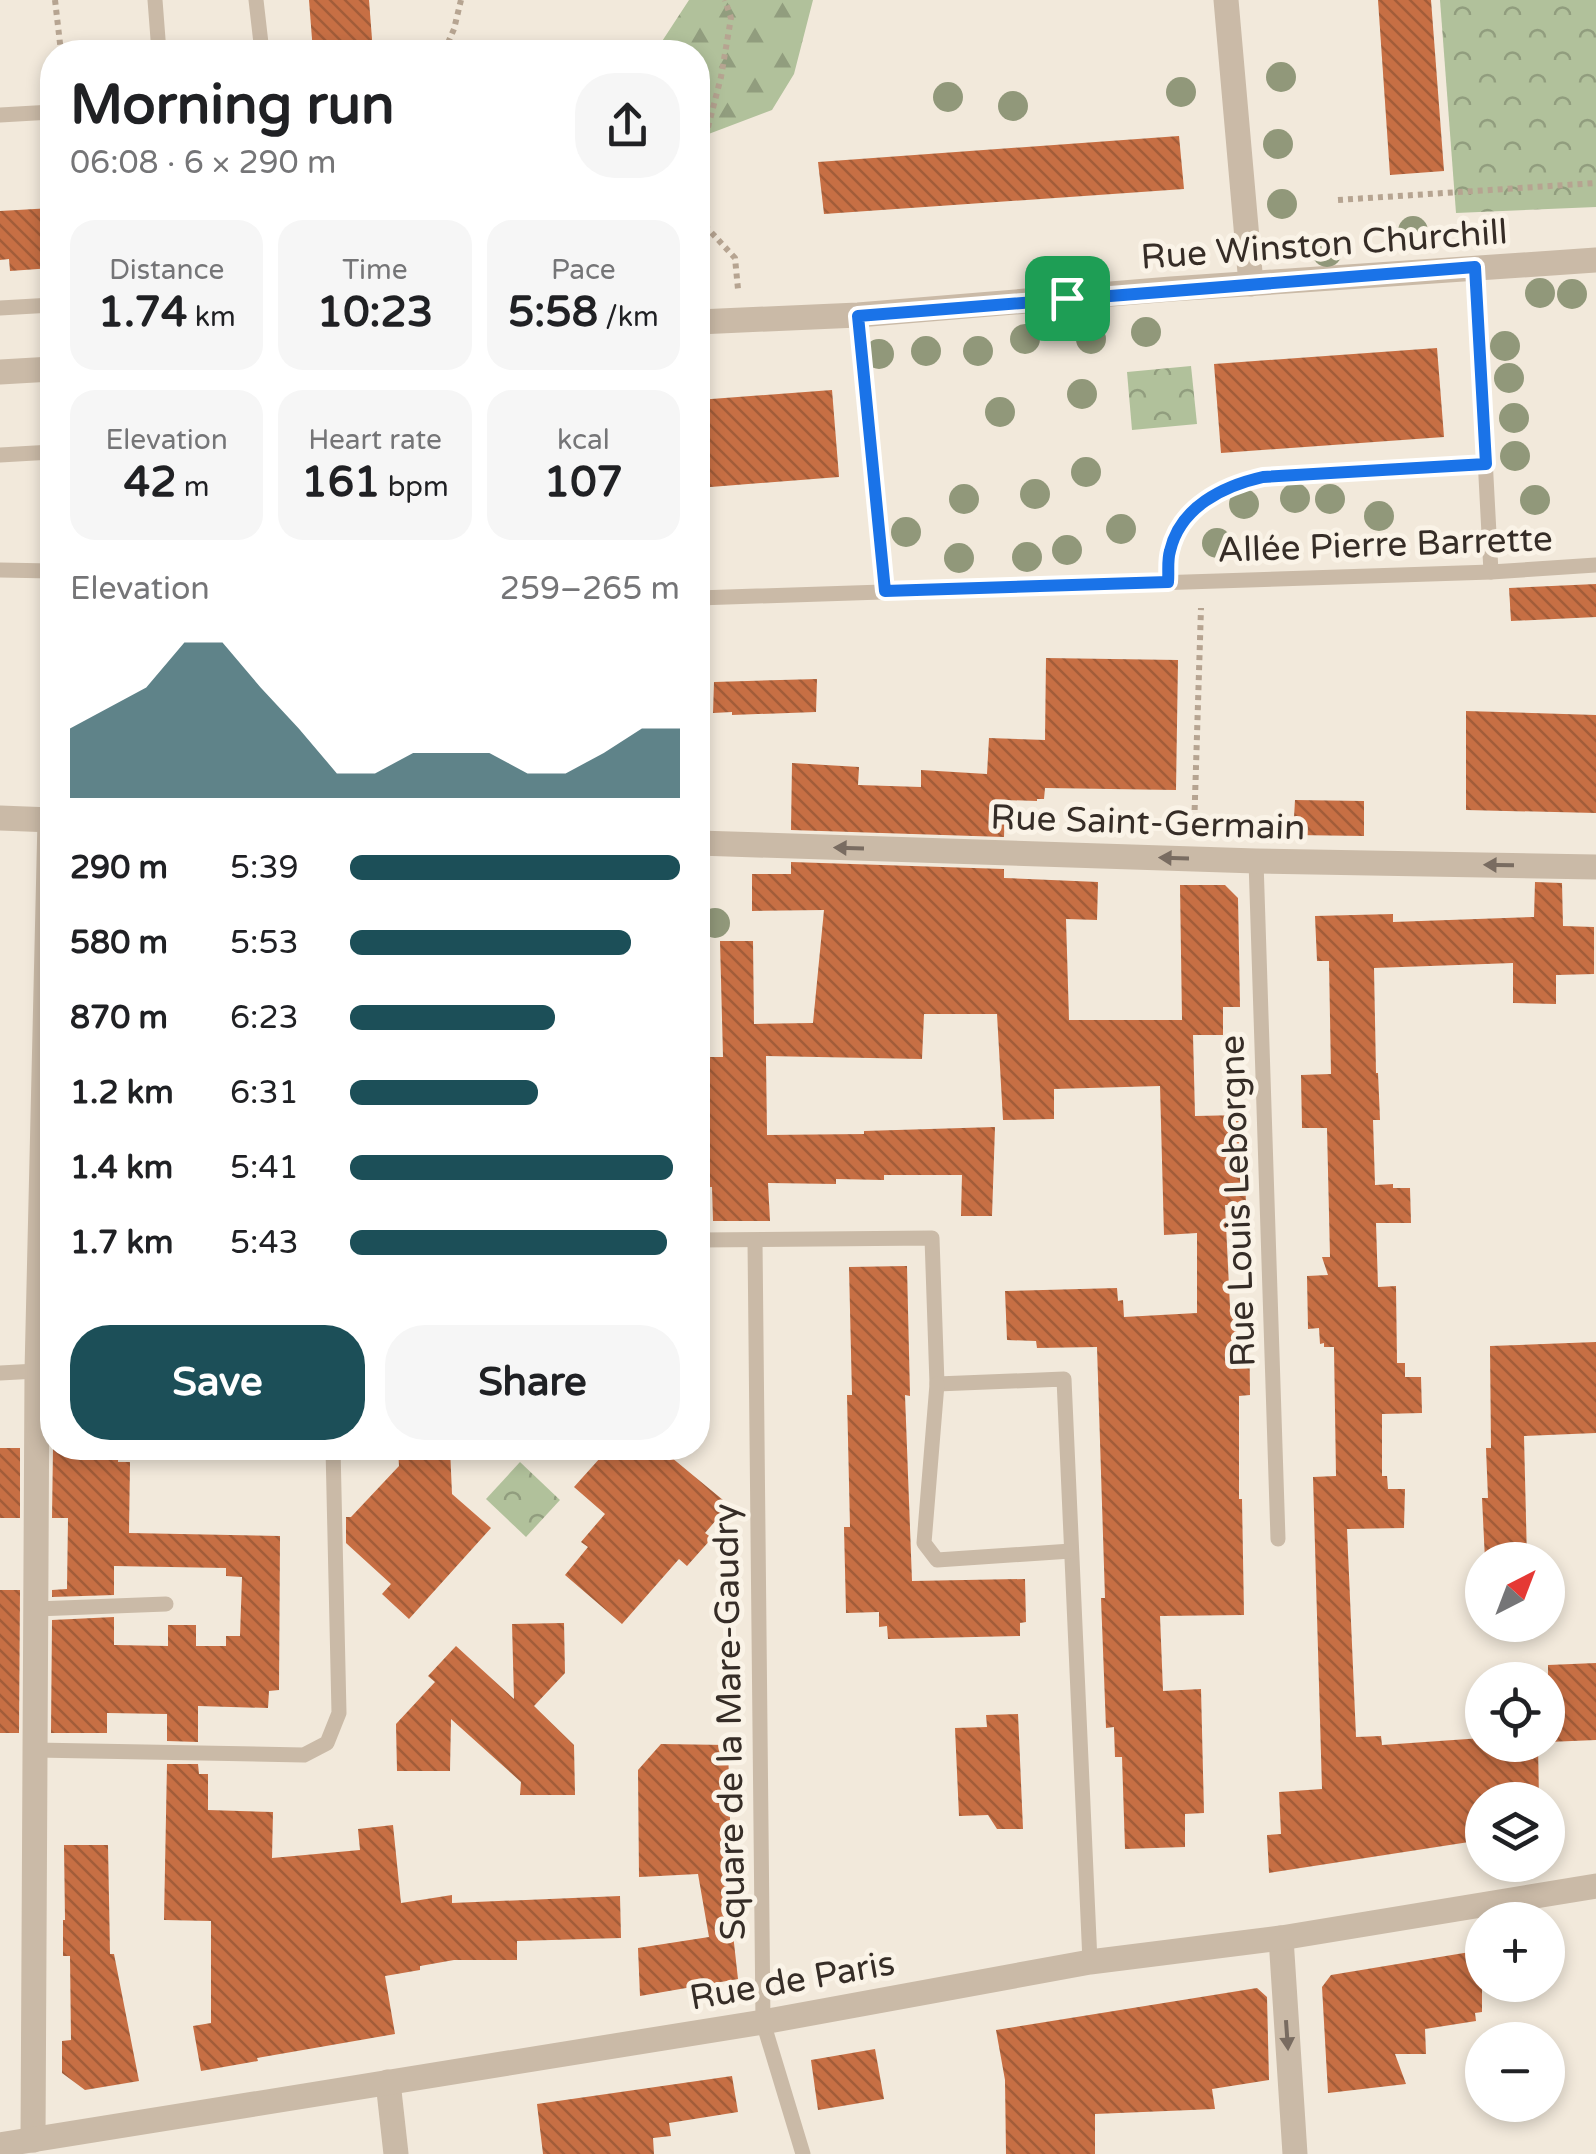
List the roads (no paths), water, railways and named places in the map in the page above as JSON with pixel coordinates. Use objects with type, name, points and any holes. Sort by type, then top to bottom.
[{"type":"street","points":[[1226,0],[1251,284]]},
{"type":"street","name":"Rue Winston Churchill","points":[[710,322],[858,316],[1596,260]]},
{"type":"street","points":[[0,372],[40,370]]},
{"type":"street","points":[[0,818],[40,820]]},
{"type":"street","name":"Rue Saint-Germain","points":[[710,843],[1256,861],[1596,867]]},
{"type":"street","points":[[32,2140],[40,1252]]},
{"type":"street","name":"Rue de Paris","points":[[0,2145],[763,2022],[1090,1962],[1281,1938],[1596,1886]]},
{"type":"street","points":[[1281,1938],[1295,2154]]},
{"type":"street","points":[[388,2082],[396,2154]]},
{"type":"lane","points":[[155,0],[158,40]]},
{"type":"lane","points":[[256,0],[261,40]]},
{"type":"lane","points":[[0,115],[40,113]]},
{"type":"lane","points":[[1475,267],[1491,572]]},
{"type":"lane","points":[[0,308],[40,305]]},
{"type":"lane","points":[[0,455],[40,453]]},
{"type":"lane","points":[[1168,582],[1169,552],[1181,524],[1214,495],[1239,483],[1263,477],[1486,464]]},
{"type":"lane","name":"Allée Pierre Barrette","points":[[710,598],[1491,572],[1596,565]]},
{"type":"lane","points":[[0,570],[40,571]]},
{"type":"lane","name":"Rue Louis Leborgne","points":[[1256,861],[1278,1539]]},
{"type":"lane","points":[[710,1240],[932,1238],[937,1384],[924,1544],[937,1560],[1072,1551]]},
{"type":"lane","name":"Square de la Mare-Gaudry","points":[[755,1241],[763,2022],[804,2154]]},
{"type":"lane","points":[[0,1373],[37,1370]]},
{"type":"lane","points":[[937,1384],[1064,1380],[1090,1962]]},
{"type":"lane","points":[[35,1750],[304,1755],[327,1742],[339,1713],[332,1460]]},
{"type":"lane","points":[[36,1610],[166,1604]]}]
